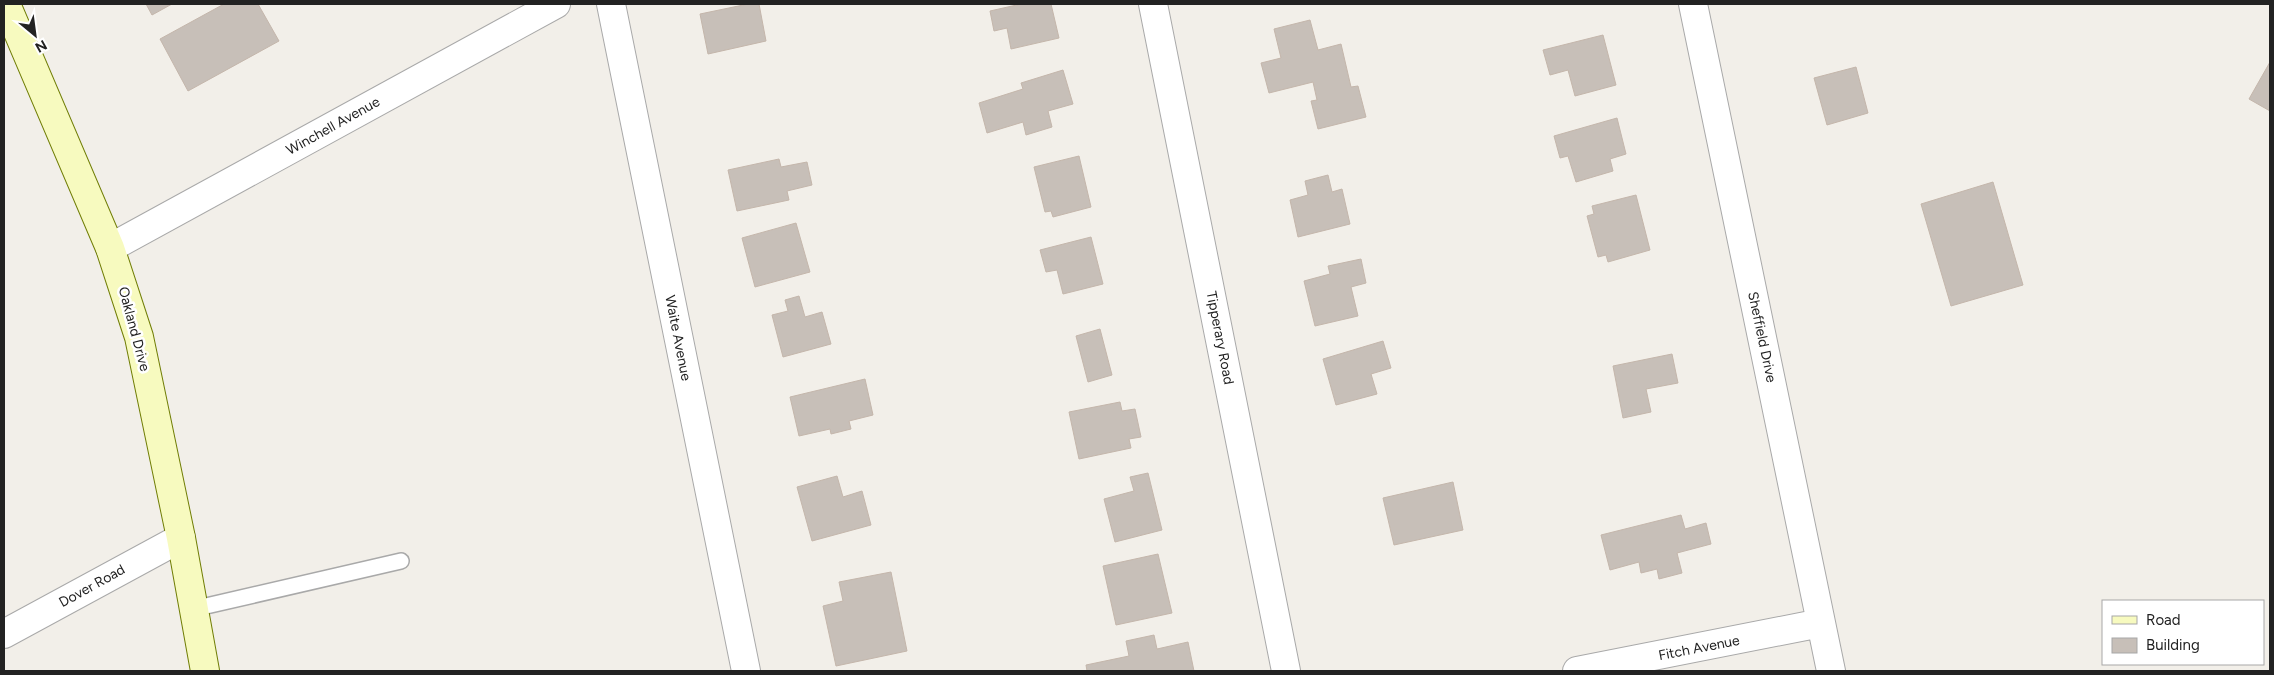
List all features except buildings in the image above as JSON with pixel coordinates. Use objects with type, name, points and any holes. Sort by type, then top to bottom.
[{"type":"main road","name":"Oakland Drive","points":[[6,4],[110,248],[139,337],[181,538],[205,671]]},
{"type":"street","name":"Winchell Avenue","points":[[110,248],[556,4]]},
{"type":"street","name":"Waite Avenue","points":[[611,4],[746,671]]},
{"type":"street","name":"Tipperary Road","points":[[1153,4],[1286,671]]},
{"type":"street","name":"Sheffield Drive","points":[[1693,4],[1831,671]]},
{"type":"street","name":"Dover Road","points":[[4,634],[181,538]]},
{"type":"street","name":"Fitch Avenue","points":[[1578,671],[1821,623]]},
{"type":"lane","points":[[194,609],[401,561]]}]
